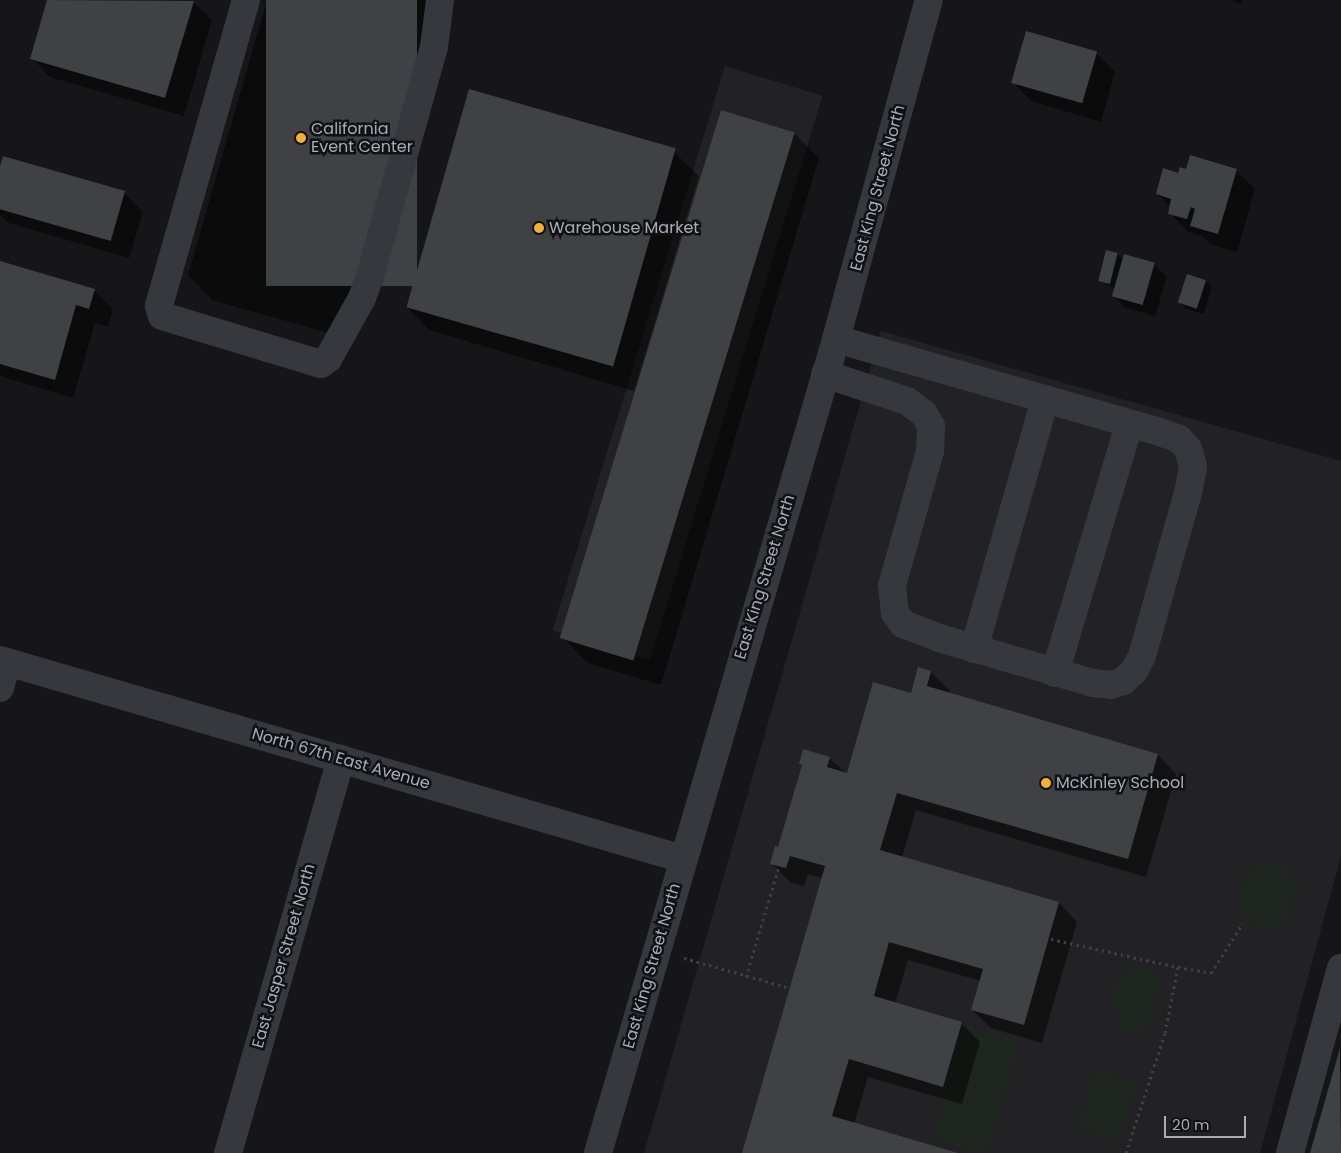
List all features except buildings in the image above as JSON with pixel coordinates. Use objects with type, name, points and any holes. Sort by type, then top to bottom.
[{"type":"street","points":[[246,0],[159,306],[162,316],[321,364],[328,359],[362,298],[370,276],[434,47],[440,0]]},
{"type":"street","name":"East King Street North","points":[[598,1153],[826,374],[929,0]]},
{"type":"street","points":[[826,374],[907,401],[924,414],[931,426],[930,451],[892,585],[895,613],[903,624],[914,630],[1055,673],[1111,685],[1123,681],[1134,671],[1142,656],[1193,466],[1188,449],[1179,439],[836,339]]},
{"type":"street","points":[[974,649],[1045,400]]},
{"type":"street","points":[[1055,673],[1129,424]]},
{"type":"street","points":[[0,688],[4,661]]},
{"type":"street","name":"North 67th East Avenue","points":[[4,661],[683,859]]},
{"type":"street","name":"East Jasper Street North","points":[[228,1153],[341,759]]},
{"type":"street","points":[[1290,1153],[1341,968]]},
{"type":"path","points":[[746,976],[779,866]]},
{"type":"path","points":[[1051,940],[1210,972],[1243,923]]},
{"type":"path","points":[[657,950],[790,988]]},
{"type":"path","points":[[1126,1153],[1165,1033],[1178,967]]},
{"type":"shaded area","points":[[725,66],[823,96],[650,660],[553,630]]},
{"type":"shaded area","name":"McKinley School","points":[[881,331],[1341,461],[1341,856],[1260,1153],[644,1153]]},
{"type":"shaded area","points":[[1264,862],[1279,863],[1290,870],[1298,885],[1285,925],[1264,929],[1241,918],[1237,905],[1246,872]]},
{"type":"shaded area","points":[[1128,967],[1151,970],[1159,980],[1151,1024],[1144,1030],[1131,1033],[1122,1030],[1120,1014],[1108,1005],[1113,989]]},
{"type":"shaded area","points":[[966,1025],[1020,1040],[988,1153],[981,1153],[933,1139]]},
{"type":"shaded area","points":[[1095,1069],[1137,1081],[1120,1142],[1078,1130]]},
{"type":"place","name":"California Event Center","points":[[301,138]]},
{"type":"place","name":"Warehouse Market","points":[[539,228]]},
{"type":"place","name":"McKinley School","points":[[1046,783]]}]
